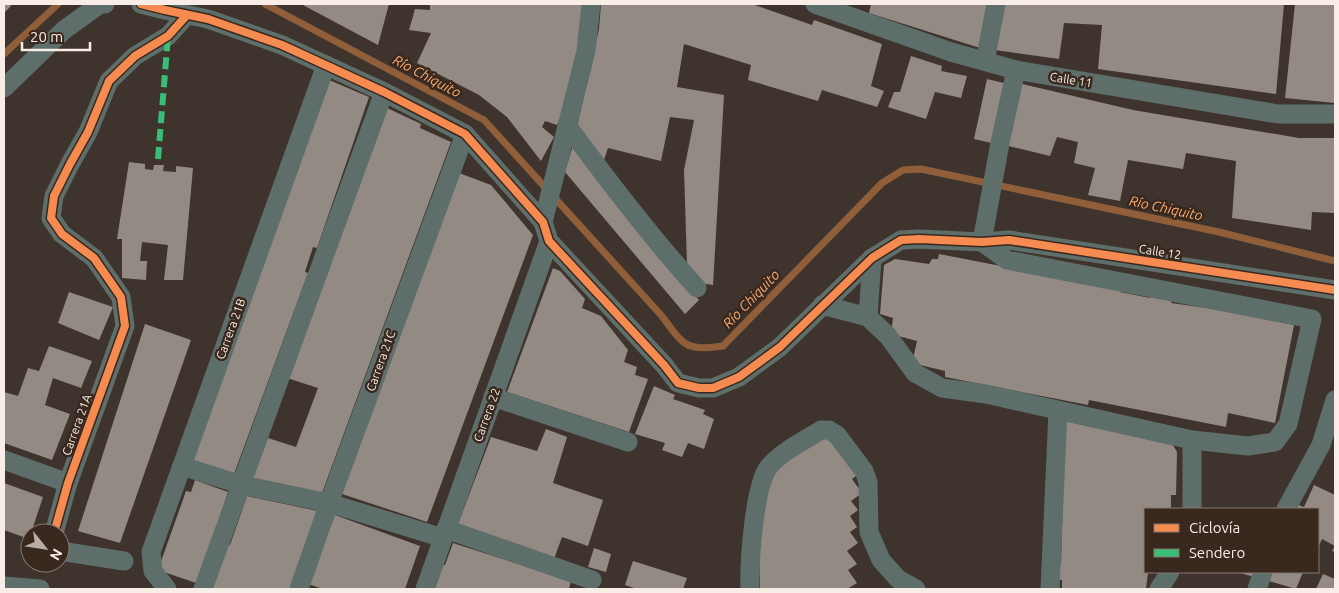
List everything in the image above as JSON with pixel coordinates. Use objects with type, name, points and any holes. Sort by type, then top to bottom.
[{"type":"street","points":[[4,88],[64,30],[100,4],[105,4]]},
{"type":"street","points":[[141,4],[187,15],[212,11],[384,92],[465,134],[544,216]]},
{"type":"street","points":[[550,241],[544,216],[586,51],[591,4]]},
{"type":"street","name":"Calle 11","points":[[815,4],[863,12],[952,52],[1016,70],[1278,114],[1335,114]]},
{"type":"street","points":[[985,61],[996,4]]},
{"type":"street","name":"Carrera 21A","points":[[57,523],[68,483],[124,326],[121,297],[94,258],[62,234],[51,218],[54,196],[88,132],[109,81],[135,56],[168,36],[187,15]]},
{"type":"street","name":"Carrera 21B","points":[[168,589],[153,571],[151,552],[326,66]]},
{"type":"street","points":[[822,305],[868,317],[888,336],[916,373],[942,388],[986,394],[1192,440],[1248,446],[1275,442],[1288,424],[1312,319],[1007,260],[982,242],[1000,143],[1016,70]]},
{"type":"street","points":[[203,589],[384,92]]},
{"type":"street","points":[[567,125],[607,180],[670,258],[697,288]]},
{"type":"street","name":"Carrera 21C","points":[[299,589],[465,134]]},
{"type":"street","name":"Calle 12","points":[[550,241],[664,365],[678,383],[700,388],[713,388],[739,377],[780,347],[872,258],[900,240],[982,242],[1009,240],[1335,290]]},
{"type":"street","name":"Carrera 22","points":[[425,589],[550,241]]},
{"type":"street","points":[[868,317],[872,258]]},
{"type":"street","points":[[493,398],[628,442]]},
{"type":"street","points":[[1287,508],[1321,445],[1335,400]]},
{"type":"street","points":[[1050,589],[1058,411]]},
{"type":"street","points":[[750,589],[752,536],[761,483],[768,468],[779,458],[821,430],[829,430],[837,435],[864,471],[868,482],[869,532],[881,560],[898,579],[916,589]]},
{"type":"street","points":[[1192,440],[1192,508]]},
{"type":"street","points":[[4,460],[68,483]]},
{"type":"street","points":[[182,466],[242,485],[329,503],[445,534],[592,580]]},
{"type":"street","points":[[70,553],[124,561]]},
{"type":"street","points":[[1159,589],[1169,573]]},
{"type":"street","points":[[1257,589],[1263,573]]},
{"type":"street","points":[[4,586],[40,589]]},
{"type":"building","points":[[4,4],[11,6],[4,13]]},
{"type":"building","points":[[301,4],[389,4],[378,45]]},
{"type":"building","points":[[430,4],[583,4],[579,46],[564,109],[557,125],[545,121],[542,127],[554,137],[541,161],[507,117],[479,95],[417,63],[431,33],[409,30],[415,9],[430,10]]},
{"type":"building","points":[[601,4],[752,4],[812,25],[814,20],[882,44],[871,86],[884,91],[877,107],[822,90],[818,101],[748,80],[751,65],[684,44],[677,87],[724,95],[713,285],[699,283],[687,264],[684,170],[694,120],[670,117],[661,161],[608,148],[604,160],[577,127],[599,29]]},
{"type":"building","points":[[871,4],[990,4],[980,48],[869,13]]},
{"type":"building","points":[[1004,4],[1284,4],[1276,94],[1098,69],[1102,25],[1064,23],[1059,59],[995,50]]},
{"type":"building","points":[[1295,4],[1335,4],[1335,103],[1285,98]]},
{"type":"building","points":[[911,56],[942,66],[941,71],[967,76],[961,98],[935,92],[926,119],[888,107],[894,92],[900,92]]},
{"type":"building","points":[[987,79],[1008,84],[996,144],[974,139]]},
{"type":"building","points":[[329,80],[369,97],[317,248],[313,247],[305,272],[308,273],[234,474],[193,461]]},
{"type":"building","points":[[1018,83],[1133,110],[1299,138],[1335,138],[1335,213],[1312,212],[1311,230],[1232,218],[1236,161],[1186,153],[1183,169],[1128,160],[1120,201],[1088,195],[1095,168],[1074,163],[1078,142],[1057,137],[1050,156],[1004,145]]},
{"type":"building","points":[[385,107],[421,124],[420,128],[451,142],[322,493],[253,478],[268,438],[296,447],[318,388],[287,378]]},
{"type":"building","points":[[573,145],[670,268],[699,300],[685,314],[565,172]]},
{"type":"building","points":[[129,162],[145,164],[145,169],[153,170],[154,165],[164,165],[163,171],[176,172],[176,166],[193,168],[183,280],[164,280],[168,245],[142,242],[140,261],[147,261],[146,280],[122,278],[122,239],[117,239]]},
{"type":"building","points":[[459,173],[491,185],[533,235],[427,522],[342,494]]},
{"type":"building","points":[[939,254],[1120,289],[1120,292],[1150,298],[1151,296],[1172,301],[1171,303],[1214,309],[1294,325],[1275,423],[1228,413],[1226,427],[1089,400],[1088,405],[945,377],[945,371],[912,363],[917,341],[891,334],[893,318],[880,314],[884,265],[895,259],[929,264],[932,259],[938,259]]},
{"type":"building","points":[[553,268],[560,271],[585,299],[582,308],[601,316],[628,350],[624,362],[637,367],[635,375],[648,379],[629,432],[507,392]]},
{"type":"building","points":[[69,292],[113,307],[99,340],[58,323]]},
{"type":"building","points":[[145,324],[191,340],[120,543],[78,531]]},
{"type":"building","points":[[49,346],[92,361],[81,388],[53,378],[45,405],[70,414],[52,460],[4,443],[4,392],[18,396],[28,368],[39,371]]},
{"type":"building","points":[[654,386],[675,395],[673,399],[705,410],[703,414],[714,419],[704,449],[688,443],[682,457],[662,450],[665,443],[635,434]]},
{"type":"building","points":[[1065,421],[1173,445],[1177,452],[1176,495],[1171,495],[1171,508],[1144,508],[1144,573],[1148,573],[1146,589],[1062,589],[1062,580],[1055,580],[1056,565],[1061,563]]},
{"type":"building","points":[[546,429],[567,437],[553,483],[603,500],[588,546],[562,537],[554,559],[458,524],[491,437],[537,451]]},
{"type":"building","points":[[825,430],[860,473],[852,479],[862,493],[851,501],[858,510],[850,516],[857,527],[850,532],[858,543],[847,551],[857,564],[848,570],[857,583],[847,589],[760,589],[759,547],[765,501],[772,477],[783,458]]},
{"type":"building","points":[[195,480],[228,492],[199,584],[158,570],[186,491],[191,492]]},
{"type":"building","points":[[4,483],[43,497],[34,523],[20,523],[20,536],[4,530]]},
{"type":"building","points":[[1314,485],[1335,495],[1335,546],[1322,539],[1319,546],[1319,508],[1294,508],[1296,504],[1304,507]]},
{"type":"building","points":[[247,496],[318,511],[292,589],[211,589],[227,544],[230,545]]},
{"type":"building","points":[[335,515],[420,546],[405,589],[323,589],[308,584]]},
{"type":"building","points":[[453,543],[571,581],[569,589],[435,589]]},
{"type":"building","points":[[594,548],[611,554],[606,572],[588,567]]},
{"type":"building","points":[[633,561],[687,578],[683,589],[637,589],[625,585]]},
{"type":"building","points":[[1240,573],[1256,573],[1254,577]]},
{"type":"building","points":[[1272,573],[1303,573],[1296,589],[1269,581]]},
{"type":"building","points":[[1323,574],[1335,579],[1335,589],[1316,589]]},
{"type":"waterway","name":"Río Chiquito","points":[[4,54],[58,4]]},
{"type":"waterway","name":"Río Chiquito","points":[[265,4],[484,120],[661,315],[674,333],[686,344],[700,348],[723,346],[882,183],[903,170],[921,169],[1219,232],[1335,261]]},
{"type":"marked path","points":[[158,159],[168,36]]},
{"type":"cycle path","points":[[141,4],[208,19],[282,45],[384,92],[465,134],[543,222],[549,241],[664,365],[678,383],[699,388],[713,388],[739,377],[780,347],[872,258],[901,240],[982,242],[1009,240],[1335,290]]},
{"type":"cycle path","points":[[57,523],[68,483],[125,326],[121,297],[94,258],[62,234],[51,218],[54,196],[88,132],[109,81],[135,56],[168,36],[187,15]]}]
